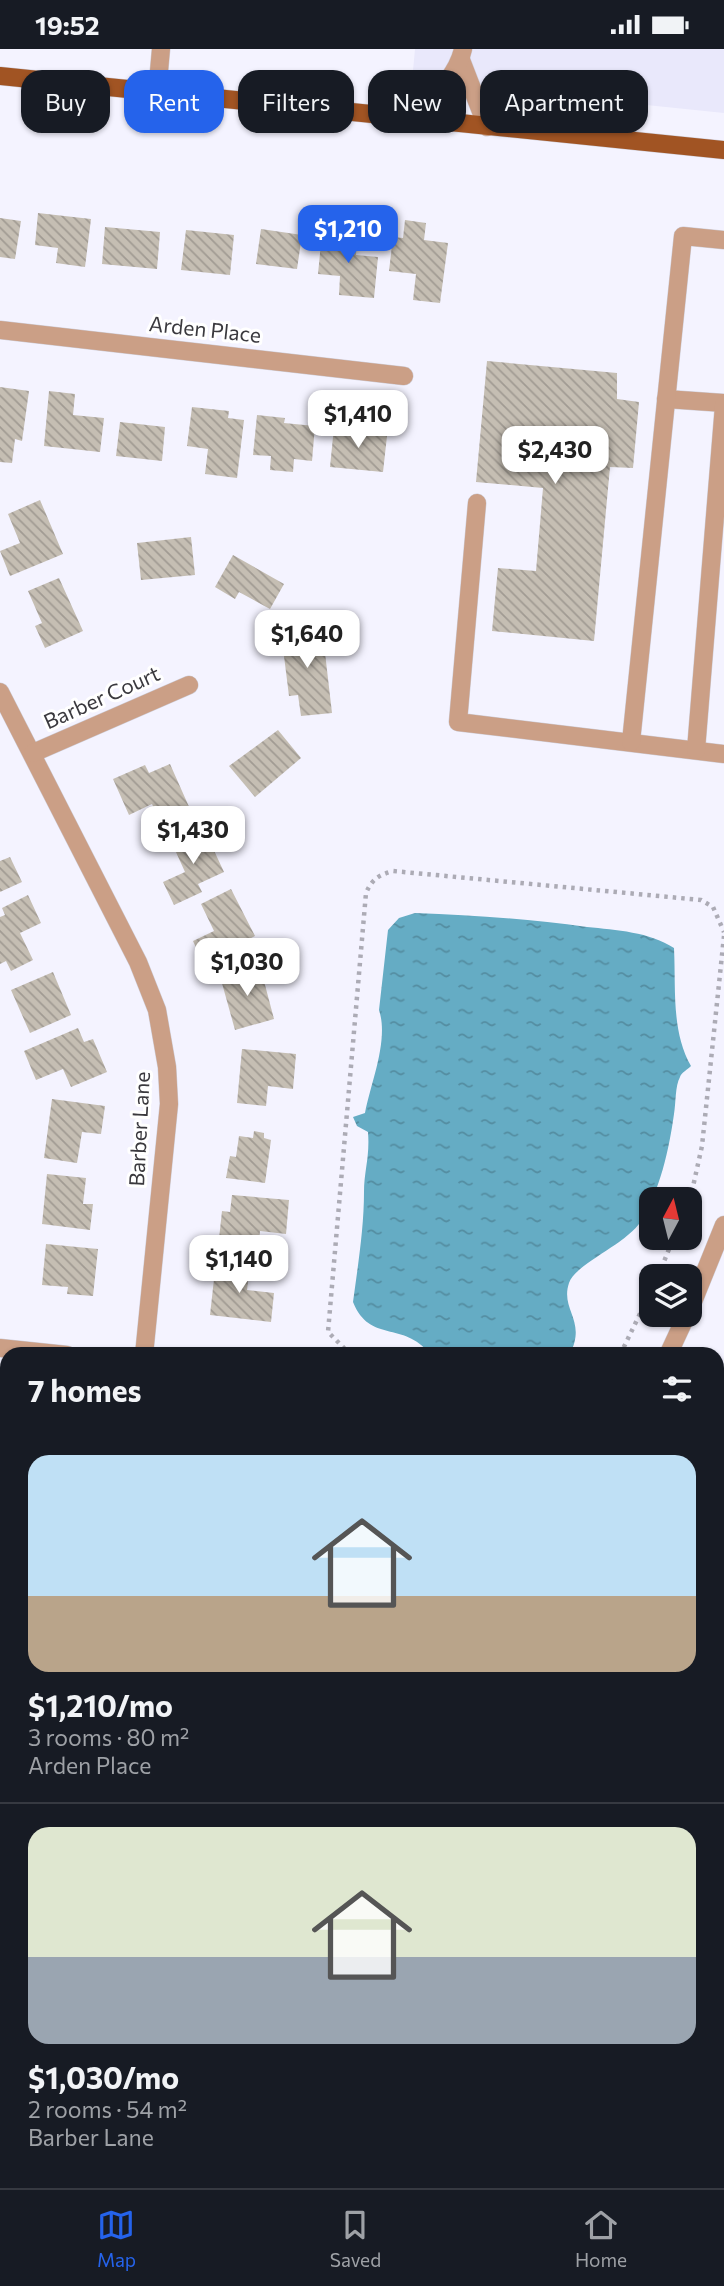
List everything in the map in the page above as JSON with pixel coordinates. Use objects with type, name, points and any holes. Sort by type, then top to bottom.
[{"type":"main road","points":[[0,76],[124,89]]},
{"type":"main road","points":[[224,100],[368,115]]},
{"type":"main road","points":[[549,133],[724,150]]},
{"type":"street","points":[[159,70],[161,49]]},
{"type":"street","points":[[450,70],[462,55]]},
{"type":"street","points":[[462,55],[480,107]]},
{"type":"street","points":[[631,742],[683,236],[724,240]]},
{"type":"street","name":"Arden Place","points":[[0,330],[404,376]]},
{"type":"street","points":[[666,399],[724,404],[695,750]]},
{"type":"street","points":[[477,503],[458,722],[724,754]]},
{"type":"street","name":"Barber Court","points":[[33,753],[190,685]]},
{"type":"street","name":"Barber Lane","points":[[0,692],[138,962],[159,1021],[167,1067],[169,1104],[145,1347]]},
{"type":"street","points":[[702,1279],[724,1225]]},
{"type":"street","points":[[672,1347],[681,1327]]},
{"type":"path","points":[[343,1347],[328,1332],[366,893],[371,882],[380,874],[393,871],[701,900],[713,907],[724,934],[702,1146],[693,1187]]},
{"type":"path","points":[[624,1347],[639,1316]]},
{"type":"shaded area","points":[[415,49],[724,49],[724,113],[648,105],[648,70],[480,70],[480,88],[466,87],[466,70],[413,70]]},
{"type":"water","points":[[415,913],[480,916],[621,931],[654,938],[674,948],[677,1024],[691,1066],[678,1081],[672,1128],[656,1187],[639,1187],[639,1223],[625,1238],[581,1269],[569,1283],[568,1301],[576,1332],[572,1347],[423,1347],[409,1337],[368,1323],[353,1302],[362,1233],[368,1132],[357,1126],[353,1117],[365,1113],[381,1048],[382,1022],[379,1010],[388,930],[399,918]]},
{"type":"building","points":[[38,213],[91,219],[85,267],[56,263],[58,248],[35,245]]},
{"type":"building","points":[[0,218],[21,221],[15,259],[0,257]]},
{"type":"building","points":[[405,220],[426,223],[424,240],[448,243],[440,303],[413,300],[416,274],[389,271],[393,237],[403,238]]},
{"type":"building","points":[[105,227],[160,232],[157,269],[102,264]]},
{"type":"building","points":[[261,229],[302,235],[297,269],[256,264]]},
{"type":"building","points":[[186,230],[234,235],[230,275],[181,270]]},
{"type":"building","points":[[322,233],[357,236],[356,255],[378,257],[374,298],[339,295],[340,276],[318,274]]},
{"type":"building","points":[[487,361],[617,373],[617,399],[639,402],[633,468],[610,467],[594,641],[492,631],[498,568],[536,571],[543,488],[476,482]]},
{"type":"building","points":[[0,387],[29,391],[22,441],[15,439],[12,463],[0,462]]},
{"type":"building","points":[[49,391],[75,394],[73,415],[104,418],[100,452],[44,446]]},
{"type":"building","points":[[192,407],[229,411],[228,418],[244,420],[237,478],[205,474],[208,449],[187,446]]},
{"type":"building","points":[[257,415],[285,418],[284,423],[315,426],[312,461],[294,459],[293,472],[270,470],[271,456],[253,455]]},
{"type":"building","points":[[120,422],[165,427],[162,461],[116,456]]},
{"type":"building","points":[[334,427],[387,436],[383,472],[330,467]]},
{"type":"building","points":[[40,500],[63,554],[10,576],[0,551],[20,543],[8,514]]},
{"type":"building","points":[[191,537],[195,575],[141,580],[137,543]]},
{"type":"building","points":[[233,555],[284,584],[270,609],[239,592],[235,599],[215,587]]},
{"type":"building","points":[[59,578],[83,631],[45,648],[35,626],[42,623],[28,591]]},
{"type":"building","points":[[322,627],[332,713],[301,716],[298,695],[289,696],[281,632]]},
{"type":"building","points":[[278,730],[301,758],[255,797],[229,766]]},
{"type":"building","points":[[170,764],[194,818],[164,831],[152,804],[129,815],[113,779],[145,765],[149,773]]},
{"type":"building","points":[[203,827],[224,872],[198,884],[202,892],[174,905],[163,882],[185,872],[171,841]]},
{"type":"building","points":[[10,857],[22,882],[0,892],[0,861]]},
{"type":"building","points":[[231,889],[255,936],[236,946],[239,952],[206,969],[193,941],[214,931],[201,904]]},
{"type":"building","points":[[28,895],[41,923],[20,933],[33,960],[11,971],[6,961],[0,964],[0,917],[5,915],[2,908]]},
{"type":"building","points":[[260,966],[274,1019],[235,1030],[220,976]]},
{"type":"building","points":[[53,972],[71,1015],[30,1033],[11,990]]},
{"type":"building","points":[[78,1028],[84,1042],[93,1039],[107,1072],[71,1087],[63,1069],[36,1080],[24,1051]]},
{"type":"building","points":[[242,1049],[296,1054],[293,1089],[268,1086],[266,1106],[237,1103]]},
{"type":"building","points":[[52,1099],[105,1106],[101,1134],[82,1132],[77,1163],[44,1158]]},
{"type":"building","points":[[254,1131],[264,1133],[264,1138],[271,1140],[265,1183],[226,1178],[230,1156],[236,1157],[239,1136],[253,1138]]},
{"type":"building","points":[[47,1174],[86,1178],[83,1204],[93,1204],[90,1230],[42,1224]]},
{"type":"building","points":[[232,1195],[289,1200],[286,1234],[260,1231],[258,1252],[218,1248],[222,1211],[230,1212]]},
{"type":"building","points":[[46,1244],[98,1249],[93,1296],[67,1294],[68,1287],[42,1285]]},
{"type":"building","points":[[216,1261],[250,1264],[247,1290],[274,1293],[271,1322],[210,1315]]}]
